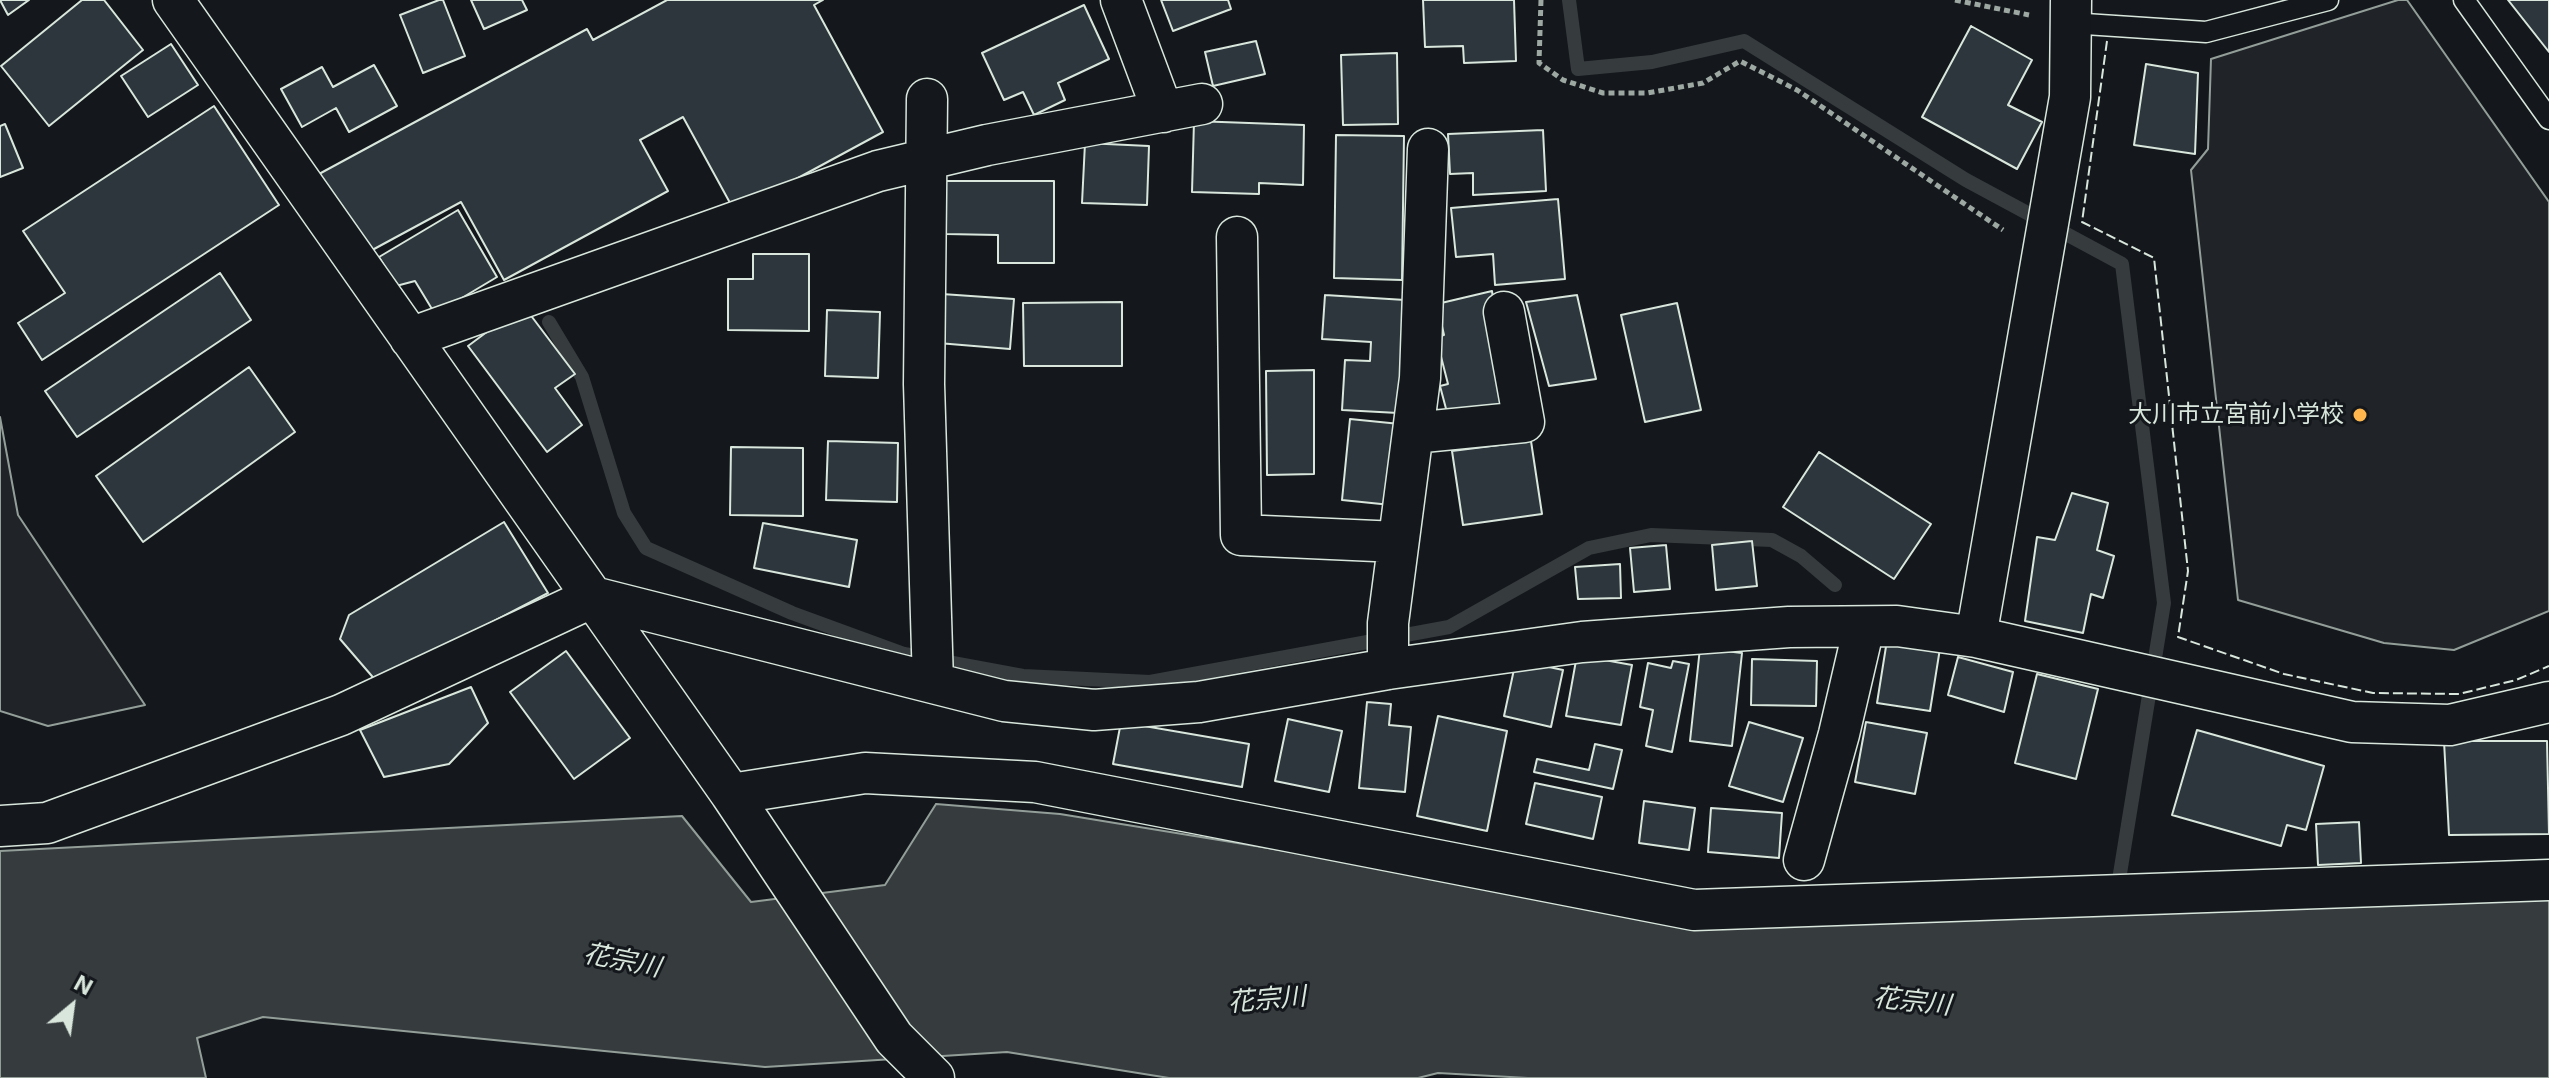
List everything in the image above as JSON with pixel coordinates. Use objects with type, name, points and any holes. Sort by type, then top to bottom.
[{"type":"street","points":[[173,0],[731,794],[894,1038],[934,1078]]},
{"type":"street","points":[[1121,0],[1163,112]]},
{"type":"street","points":[[1976,637],[2070,97],[2070,12]]},
{"type":"street","points":[[927,99],[924,384],[933,683]]},
{"type":"street","points":[[410,338],[878,171],[1202,104]]},
{"type":"street","points":[[1388,669],[1388,623],[1420,378],[1428,149]]},
{"type":"street","points":[[1237,237],[1241,535],[1398,542]]},
{"type":"street","points":[[1413,433],[1524,422],[1504,312]]},
{"type":"street","points":[[0,826],[47,823],[341,715],[593,597],[1004,701],[1094,710],[1199,702],[1388,669],[1671,633],[1897,626],[1976,637],[2352,722],[2450,725],[2549,702]]},
{"type":"street","points":[[1804,860],[1839,734],[1864,627]]},
{"type":"street","points":[[731,794],[865,773],[1035,782],[1694,910],[2549,880]]},
{"type":"street","points":[[0,802],[47,823]]},
{"type":"lane","points":[[2070,12],[2206,32],[2328,0]]},
{"type":"lane","points":[[2464,0],[2549,119]]},
{"type":"path","points":[[1541,0],[1539,63],[1563,80],[1603,93],[1647,93],[1703,83],[1740,61],[1797,90],[2043,252]]},
{"type":"path","points":[[1955,0],[2070,12]]},
{"type":"shaded area","name":"大川市立宮前小学校","points":[[2398,0],[2407,0],[2549,202],[2549,611],[2454,650],[2384,643],[2238,600],[2191,170],[2208,149],[2211,59]]},
{"type":"shaded area","points":[[0,417],[18,515],[145,705],[48,726],[0,711]]},
{"type":"water","name":"花宗川","points":[[936,804],[1060,814],[1708,920],[2549,898],[2549,1078],[1528,1078],[1438,1073],[1418,1078],[1169,1078],[1007,1052],[765,1067],[263,1017],[197,1038],[206,1078],[0,1078],[0,851],[682,816],[751,902],[885,885]]},
{"type":"building","points":[[0,0],[29,0],[8,15]]},
{"type":"building","points":[[82,0],[104,0],[143,50],[49,126],[1,66]]},
{"type":"building","points":[[443,0],[465,56],[423,73],[400,15]]},
{"type":"building","points":[[471,0],[522,0],[527,10],[484,29]]},
{"type":"building","points":[[667,0],[823,0],[814,5],[883,132],[735,212],[683,117],[640,140],[668,191],[504,280],[461,202],[363,255],[319,174],[587,29],[593,40]]},
{"type":"building","points":[[1161,0],[1228,0],[1231,9],[1173,31]]},
{"type":"building","points":[[1423,0],[1514,0],[1516,61],[1464,63],[1463,46],[1425,47]]},
{"type":"building","points":[[2508,0],[2549,0],[2549,52]]},
{"type":"building","points":[[1084,5],[1109,59],[1058,83],[1065,100],[1034,115],[1023,92],[1004,100],[982,53]]},
{"type":"building","points":[[1971,26],[2032,60],[2008,105],[2042,122],[2017,169],[1922,117]]},
{"type":"building","points":[[1256,41],[1265,74],[1213,86],[1205,52]]},
{"type":"building","points":[[171,44],[198,85],[148,117],[121,76]]},
{"type":"building","points":[[1397,53],[1398,124],[1343,125],[1341,55]]},
{"type":"building","points":[[2146,64],[2198,73],[2195,154],[2134,145]]},
{"type":"building","points":[[374,65],[397,106],[349,132],[336,108],[302,127],[281,89],[322,67],[333,87]]},
{"type":"building","points":[[214,106],[279,205],[42,360],[18,323],[65,293],[23,231]]},
{"type":"building","points":[[1194,121],[1304,125],[1303,185],[1259,183],[1259,194],[1192,192]]},
{"type":"building","points":[[5,124],[23,168],[0,177],[0,126]]},
{"type":"building","points":[[1543,130],[1546,191],[1473,195],[1473,173],[1450,174],[1448,134]]},
{"type":"building","points":[[1336,135],[1404,136],[1402,280],[1334,278]]},
{"type":"building","points":[[1085,143],[1149,146],[1147,205],[1082,203]]},
{"type":"building","points":[[946,181],[1054,181],[1054,263],[998,263],[998,235],[946,234]]},
{"type":"building","points":[[1558,199],[1565,279],[1495,285],[1493,254],[1456,257],[1451,208]]},
{"type":"building","points":[[458,210],[497,277],[435,314],[415,281],[396,286],[379,257]]},
{"type":"building","points":[[753,254],[809,254],[809,331],[728,330],[728,279],[753,279]]},
{"type":"building","points":[[220,273],[251,320],[77,437],[45,391]]},
{"type":"building","points":[[1492,291],[1508,407],[1449,420],[1440,386],[1448,384],[1436,337],[1444,335],[1437,304]]},
{"type":"building","points":[[942,294],[1014,299],[1010,349],[938,343]]},
{"type":"building","points":[[1325,295],[1405,300],[1398,413],[1342,410],[1345,360],[1370,361],[1371,342],[1322,339]]},
{"type":"building","points":[[1577,295],[1596,379],[1549,386],[1526,302]]},
{"type":"building","points":[[1122,302],[1122,366],[1024,366],[1023,303]]},
{"type":"building","points":[[1677,303],[1701,410],[1645,422],[1621,315]]},
{"type":"building","points":[[523,305],[575,374],[555,388],[582,425],[547,452],[468,346]]},
{"type":"building","points":[[827,310],[880,312],[878,378],[825,376]]},
{"type":"building","points":[[249,367],[295,432],[143,542],[96,476]]},
{"type":"building","points":[[1314,370],[1314,474],[1267,475],[1266,371]]},
{"type":"building","points":[[1350,419],[1400,424],[1391,505],[1342,500]]},
{"type":"building","points":[[828,441],[898,443],[897,502],[826,500]]},
{"type":"building","points":[[1531,441],[1542,514],[1463,525],[1452,451]]},
{"type":"building","points":[[731,447],[803,448],[803,516],[730,515]]},
{"type":"building","points":[[1819,452],[1931,524],[1894,579],[1783,507]]},
{"type":"building","points":[[2072,493],[2108,503],[2097,550],[2114,556],[2103,598],[2091,594],[2083,633],[2025,621],[2037,537],[2055,540]]},
{"type":"building","points":[[504,522],[548,593],[377,682],[340,639],[349,615]]},
{"type":"building","points":[[763,523],[857,540],[849,587],[754,568]]},
{"type":"building","points":[[1752,541],[1757,586],[1716,590],[1712,545]]},
{"type":"building","points":[[1666,545],[1670,589],[1634,592],[1630,548]]},
{"type":"building","points":[[1620,564],[1621,598],[1578,599],[1575,567]]},
{"type":"building","points":[[1888,634],[1941,642],[1930,711],[1877,703]]},
{"type":"building","points":[[1700,648],[1742,653],[1732,746],[1690,741]]},
{"type":"building","points":[[566,651],[630,738],[574,779],[510,692]]},
{"type":"building","points":[[1577,655],[1632,665],[1621,725],[1566,716]]},
{"type":"building","points":[[1958,657],[2013,672],[2004,712],[1948,695]]},
{"type":"building","points":[[1752,659],[1817,661],[1816,706],[1751,705]]},
{"type":"building","points":[[1516,660],[1563,670],[1551,727],[1504,716]]},
{"type":"building","points":[[1673,661],[1689,664],[1672,752],[1646,746],[1653,710],[1640,707],[1648,663],[1671,668]]},
{"type":"building","points":[[2037,674],[2098,689],[2076,779],[2015,763]]},
{"type":"building","points":[[471,687],[488,723],[449,764],[384,777],[360,730]]},
{"type":"building","points":[[1367,702],[1391,704],[1389,725],[1411,727],[1405,792],[1359,788]]},
{"type":"building","points":[[1438,716],[1507,731],[1487,831],[1417,816]]},
{"type":"building","points":[[1288,719],[1342,731],[1329,792],[1275,781]]},
{"type":"building","points":[[1121,722],[1249,744],[1242,787],[1113,764]]},
{"type":"building","points":[[1749,722],[1803,738],[1783,802],[1729,786]]},
{"type":"building","points":[[1866,722],[1927,733],[1915,794],[1855,782]]},
{"type":"building","points":[[2197,730],[2324,766],[2306,830],[2287,825],[2281,846],[2172,815]]},
{"type":"building","points":[[2444,741],[2547,741],[2549,834],[2449,835]]},
{"type":"building","points":[[1595,744],[1622,750],[1613,789],[1534,772],[1537,759],[1589,770]]},
{"type":"building","points":[[1535,783],[1602,797],[1593,839],[1526,824]]},
{"type":"building","points":[[1644,801],[1695,808],[1689,850],[1639,843]]},
{"type":"building","points":[[1711,808],[1782,813],[1779,858],[1708,852]]},
{"type":"building","points":[[2359,822],[2361,863],[2318,865],[2316,824]]},
{"type":"waterway","points":[[1569,0],[1578,69],[1652,62],[1744,41],[1966,180],[2122,264],[2164,603],[2117,892]]},
{"type":"waterway","points":[[549,322],[582,377],[624,513],[646,548],[792,613],[904,654],[1023,676],[1150,682],[1449,627],[1589,548],[1651,535],[1772,540],[1801,556],[1835,585]]},
{"type":"fence","points":[[2107,41],[2082,222],[2154,258],[2188,571],[2178,637],[2284,674],[2373,693],[2459,694],[2516,680],[2549,666]]},
{"type":"place","name":"大川市立宮前小学校","points":[[2360,415]]}]
